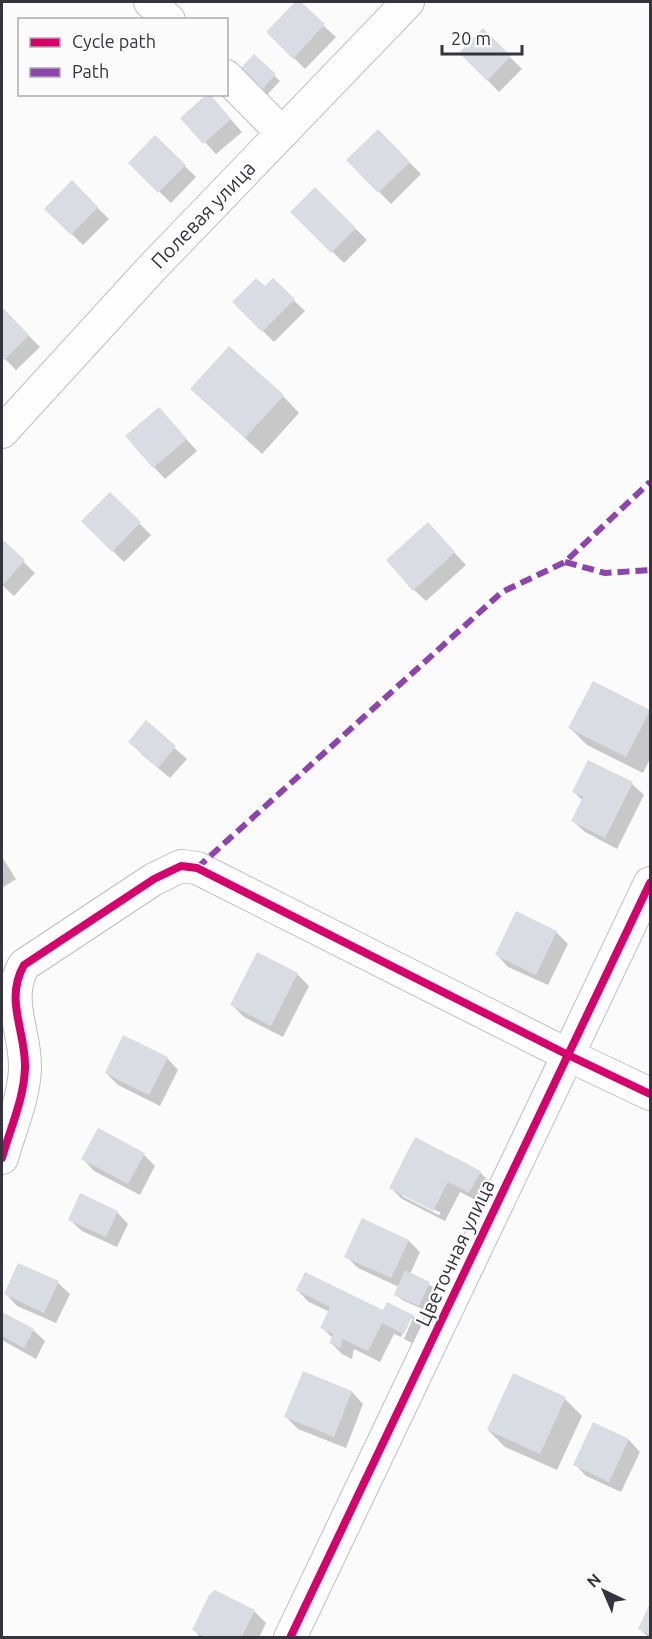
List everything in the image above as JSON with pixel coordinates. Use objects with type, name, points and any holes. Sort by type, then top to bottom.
[{"type":"street","points":[[150,2],[167,18]]},
{"type":"street","name":"Полевая улица","points":[[2,432],[151,269],[408,2]]},
{"type":"street","points":[[228,78],[282,133]]},
{"type":"street","points":[[2,1158],[22,1090],[25,1068],[8,987],[24,965],[154,879],[182,866],[197,868],[568,1055],[651,1094]]},
{"type":"street","name":"Цветочная улица","points":[[290,1638],[651,883]]},
{"type":"building","points":[[295,2],[301,2],[325,24],[293,59],[266,32]]},
{"type":"building","points":[[483,28],[511,56],[487,81],[459,53]]},
{"type":"building","points":[[254,54],[276,74],[259,93],[237,72]]},
{"type":"building","points":[[205,96],[212,96],[231,119],[203,144],[180,118]]},
{"type":"building","points":[[378,129],[410,162],[378,193],[346,160]]},
{"type":"building","points":[[155,135],[186,165],[158,193],[128,163]]},
{"type":"building","points":[[72,180],[98,207],[71,235],[44,209]]},
{"type":"building","points":[[315,187],[356,228],[331,253],[290,212]]},
{"type":"building","points":[[256,278],[265,286],[273,278],[295,299],[262,332],[232,302]]},
{"type":"building","points":[[2,307],[29,335],[4,360],[2,358]]},
{"type":"building","points":[[229,346],[284,395],[245,438],[190,389]]},
{"type":"building","points":[[159,407],[187,439],[153,468],[125,436]]},
{"type":"building","points":[[110,492],[141,522],[112,552],[81,521]]},
{"type":"building","points":[[428,522],[455,552],[413,591],[386,560]]},
{"type":"building","points":[[2,539],[25,560],[2,586]]},
{"type":"building","points":[[593,681],[650,710],[626,757],[568,728]]},
{"type":"building","points":[[146,720],[176,746],[158,768],[128,742]]},
{"type":"building","points":[[588,760],[633,782],[605,838],[571,821],[583,797],[572,792]]},
{"type":"building","points":[[516,911],[557,931],[536,975],[495,955]]},
{"type":"building","points":[[257,952],[298,973],[271,1026],[230,1005]]},
{"type":"building","points":[[123,1035],[168,1057],[149,1095],[105,1073]]},
{"type":"building","points":[[98,1128],[145,1153],[128,1184],[81,1159]]},
{"type":"building","points":[[415,1137],[481,1171],[469,1193],[448,1182],[433,1211],[389,1188]]},
{"type":"building","points":[[80,1193],[118,1211],[106,1237],[68,1220]]},
{"type":"building","points":[[362,1218],[409,1240],[391,1278],[344,1257]]},
{"type":"building","points":[[18,1263],[59,1281],[44,1313],[4,1294]]},
{"type":"building","points":[[405,1270],[430,1282],[419,1306],[394,1295]]},
{"type":"building","points":[[305,1272],[383,1310],[387,1302],[413,1315],[404,1334],[382,1323],[368,1351],[342,1339],[341,1348],[329,1343],[333,1334],[320,1328],[330,1307],[296,1290]]},
{"type":"building","points":[[2,1312],[34,1329],[24,1348],[2,1336]]},
{"type":"building","points":[[303,1371],[352,1391],[334,1437],[284,1417]]},
{"type":"building","points":[[513,1373],[566,1397],[540,1454],[487,1430]]},
{"type":"building","points":[[593,1422],[629,1439],[609,1482],[573,1465]]},
{"type":"building","points":[[215,1590],[255,1610],[241,1638],[207,1638],[192,1630],[209,1595]]},
{"type":"building","points":[[650,1603],[650,1635],[638,1629]]},
{"type":"marked path","points":[[197,868],[502,592],[565,562],[650,482]]},
{"type":"marked path","points":[[565,562],[605,573],[650,570]]},
{"type":"cycle path","points":[[2,1158],[24,1080],[24,1054],[16,1003],[18,978],[24,965],[154,879],[181,866],[197,868],[650,1094]]},
{"type":"cycle path","points":[[290,1638],[650,883]]}]
